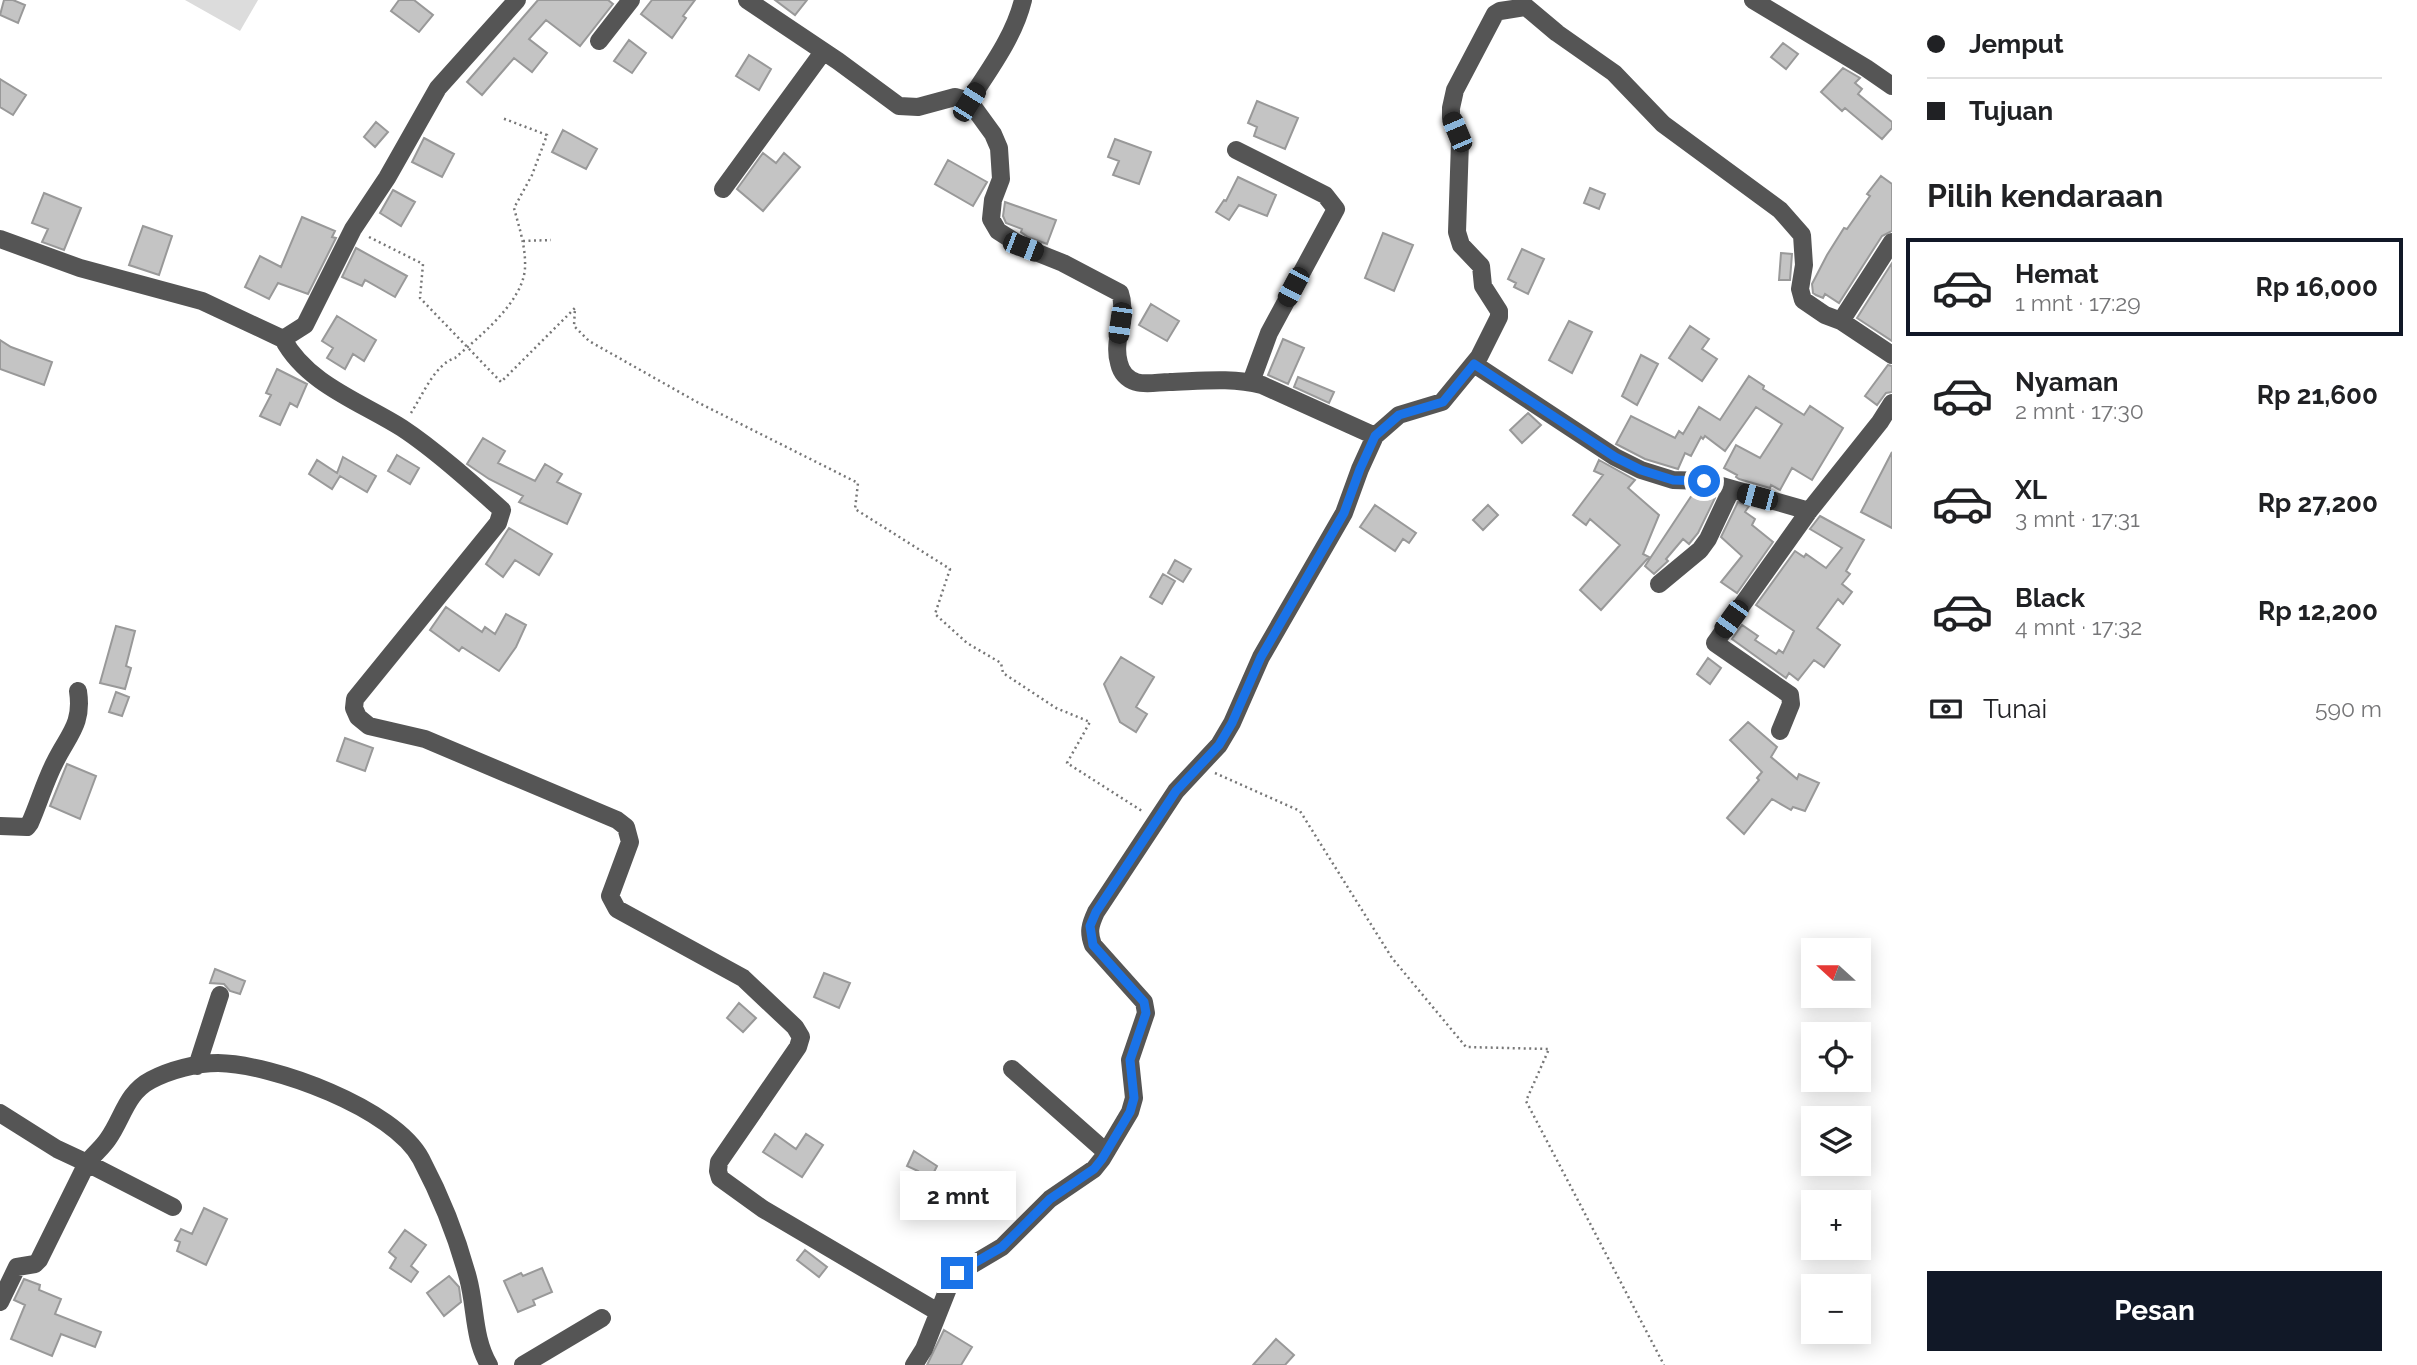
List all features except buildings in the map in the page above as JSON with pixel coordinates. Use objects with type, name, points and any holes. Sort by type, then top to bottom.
[{"type":"street","points":[[283,339],[306,325],[353,229],[387,178],[438,88],[517,0]]},
{"type":"street","points":[[599,41],[631,0]]},
{"type":"street","points":[[747,0],[900,106],[918,107],[955,97],[969,102],[993,134],[999,148],[1001,179],[993,200],[991,219],[998,231],[1023,247],[1063,263],[1120,293],[1123,303],[1117,343],[1118,360],[1125,375],[1141,383],[1234,380],[1251,382],[1375,436]]},
{"type":"street","points":[[969,102],[1000,53],[1023,0]]},
{"type":"street","points":[[1754,0],[1892,86]]},
{"type":"street","points":[[914,1365],[924,1349],[953,1276],[1002,1247],[1050,1199],[1094,1169],[1130,1112],[1134,1098],[1130,1060],[1146,1013],[1144,1002],[1093,945],[1090,926],[1096,912],[1157,819],[1219,745],[1232,723],[1261,657],[1344,513],[1375,436],[1399,415],[1443,402],[1474,364],[1494,327],[1499,311],[1483,286],[1481,265],[1461,245],[1457,232],[1460,142],[1451,118],[1451,108],[1455,90],[1495,14],[1527,3],[1557,33],[1614,73],[1663,124],[1780,210],[1802,235],[1804,265],[1800,289],[1803,300],[1825,315],[1841,321],[1892,355]]},
{"type":"street","points":[[723,189],[823,51]]},
{"type":"street","points":[[1236,150],[1325,195],[1336,209],[1269,333],[1251,382]]},
{"type":"street","points":[[0,239],[80,268],[202,301],[283,339],[291,355],[324,382],[359,406],[402,428],[502,510],[498,523],[355,699],[354,708],[358,717],[369,726],[425,739],[617,820],[626,827],[630,842],[610,896],[617,909],[743,978],[796,1027],[800,1037],[798,1048],[723,1155],[718,1171],[720,1178],[763,1209],[938,1312]]},
{"type":"street","points":[[1841,321],[1892,242]]},
{"type":"street","points":[[1474,364],[1615,457],[1641,470],[1673,480],[1704,481],[1810,511]]},
{"type":"street","points":[[1780,731],[1791,705],[1790,695],[1715,643],[1892,403]]},
{"type":"street","points":[[1659,584],[1700,550],[1731,490]]},
{"type":"street","points":[[0,826],[27,827],[30,823],[55,762],[78,719],[78,691]]},
{"type":"street","points":[[197,1066],[220,995]]},
{"type":"street","points":[[0,1302],[17,1267],[35,1264],[39,1260],[87,1163],[110,1136],[125,1105],[138,1089],[162,1076],[218,1063],[245,1067],[318,1087],[374,1115],[419,1155],[460,1253],[468,1280],[478,1341],[489,1365]]},
{"type":"street","points":[[1012,1069],[1106,1152]]},
{"type":"street","points":[[0,1112],[57,1149],[173,1207]]},
{"type":"street","points":[[523,1365],[602,1318]]},
{"type":"path","points":[[402,428],[440,368],[497,319],[522,284],[525,268],[523,241],[514,208],[532,175],[547,135],[502,118]]},
{"type":"path","points":[[353,229],[423,264],[420,298],[501,382],[575,308],[574,326],[589,341],[697,402],[858,483],[855,509],[950,569],[935,614],[967,643],[1001,663],[1003,673],[1056,708],[1090,722],[1067,763],[1125,802],[1157,819]]},
{"type":"path","points":[[523,241],[551,240]]},
{"type":"path","points":[[1196,772],[1300,811],[1392,958],[1466,1047],[1549,1049],[1526,1101],[1664,1365]]},
{"type":"shaded area","points":[[185,0],[258,0],[240,31]]},
{"type":"route","points":[[957,1273],[1002,1247],[1050,1199],[1094,1169],[1130,1112],[1134,1084],[1130,1060],[1146,1013],[1144,1002],[1093,945],[1090,926],[1096,912],[1176,791],[1219,745],[1232,723],[1261,657],[1344,513],[1375,436],[1399,415],[1443,402],[1474,364],[1615,457],[1641,470],[1673,480],[1704,481]]}]
